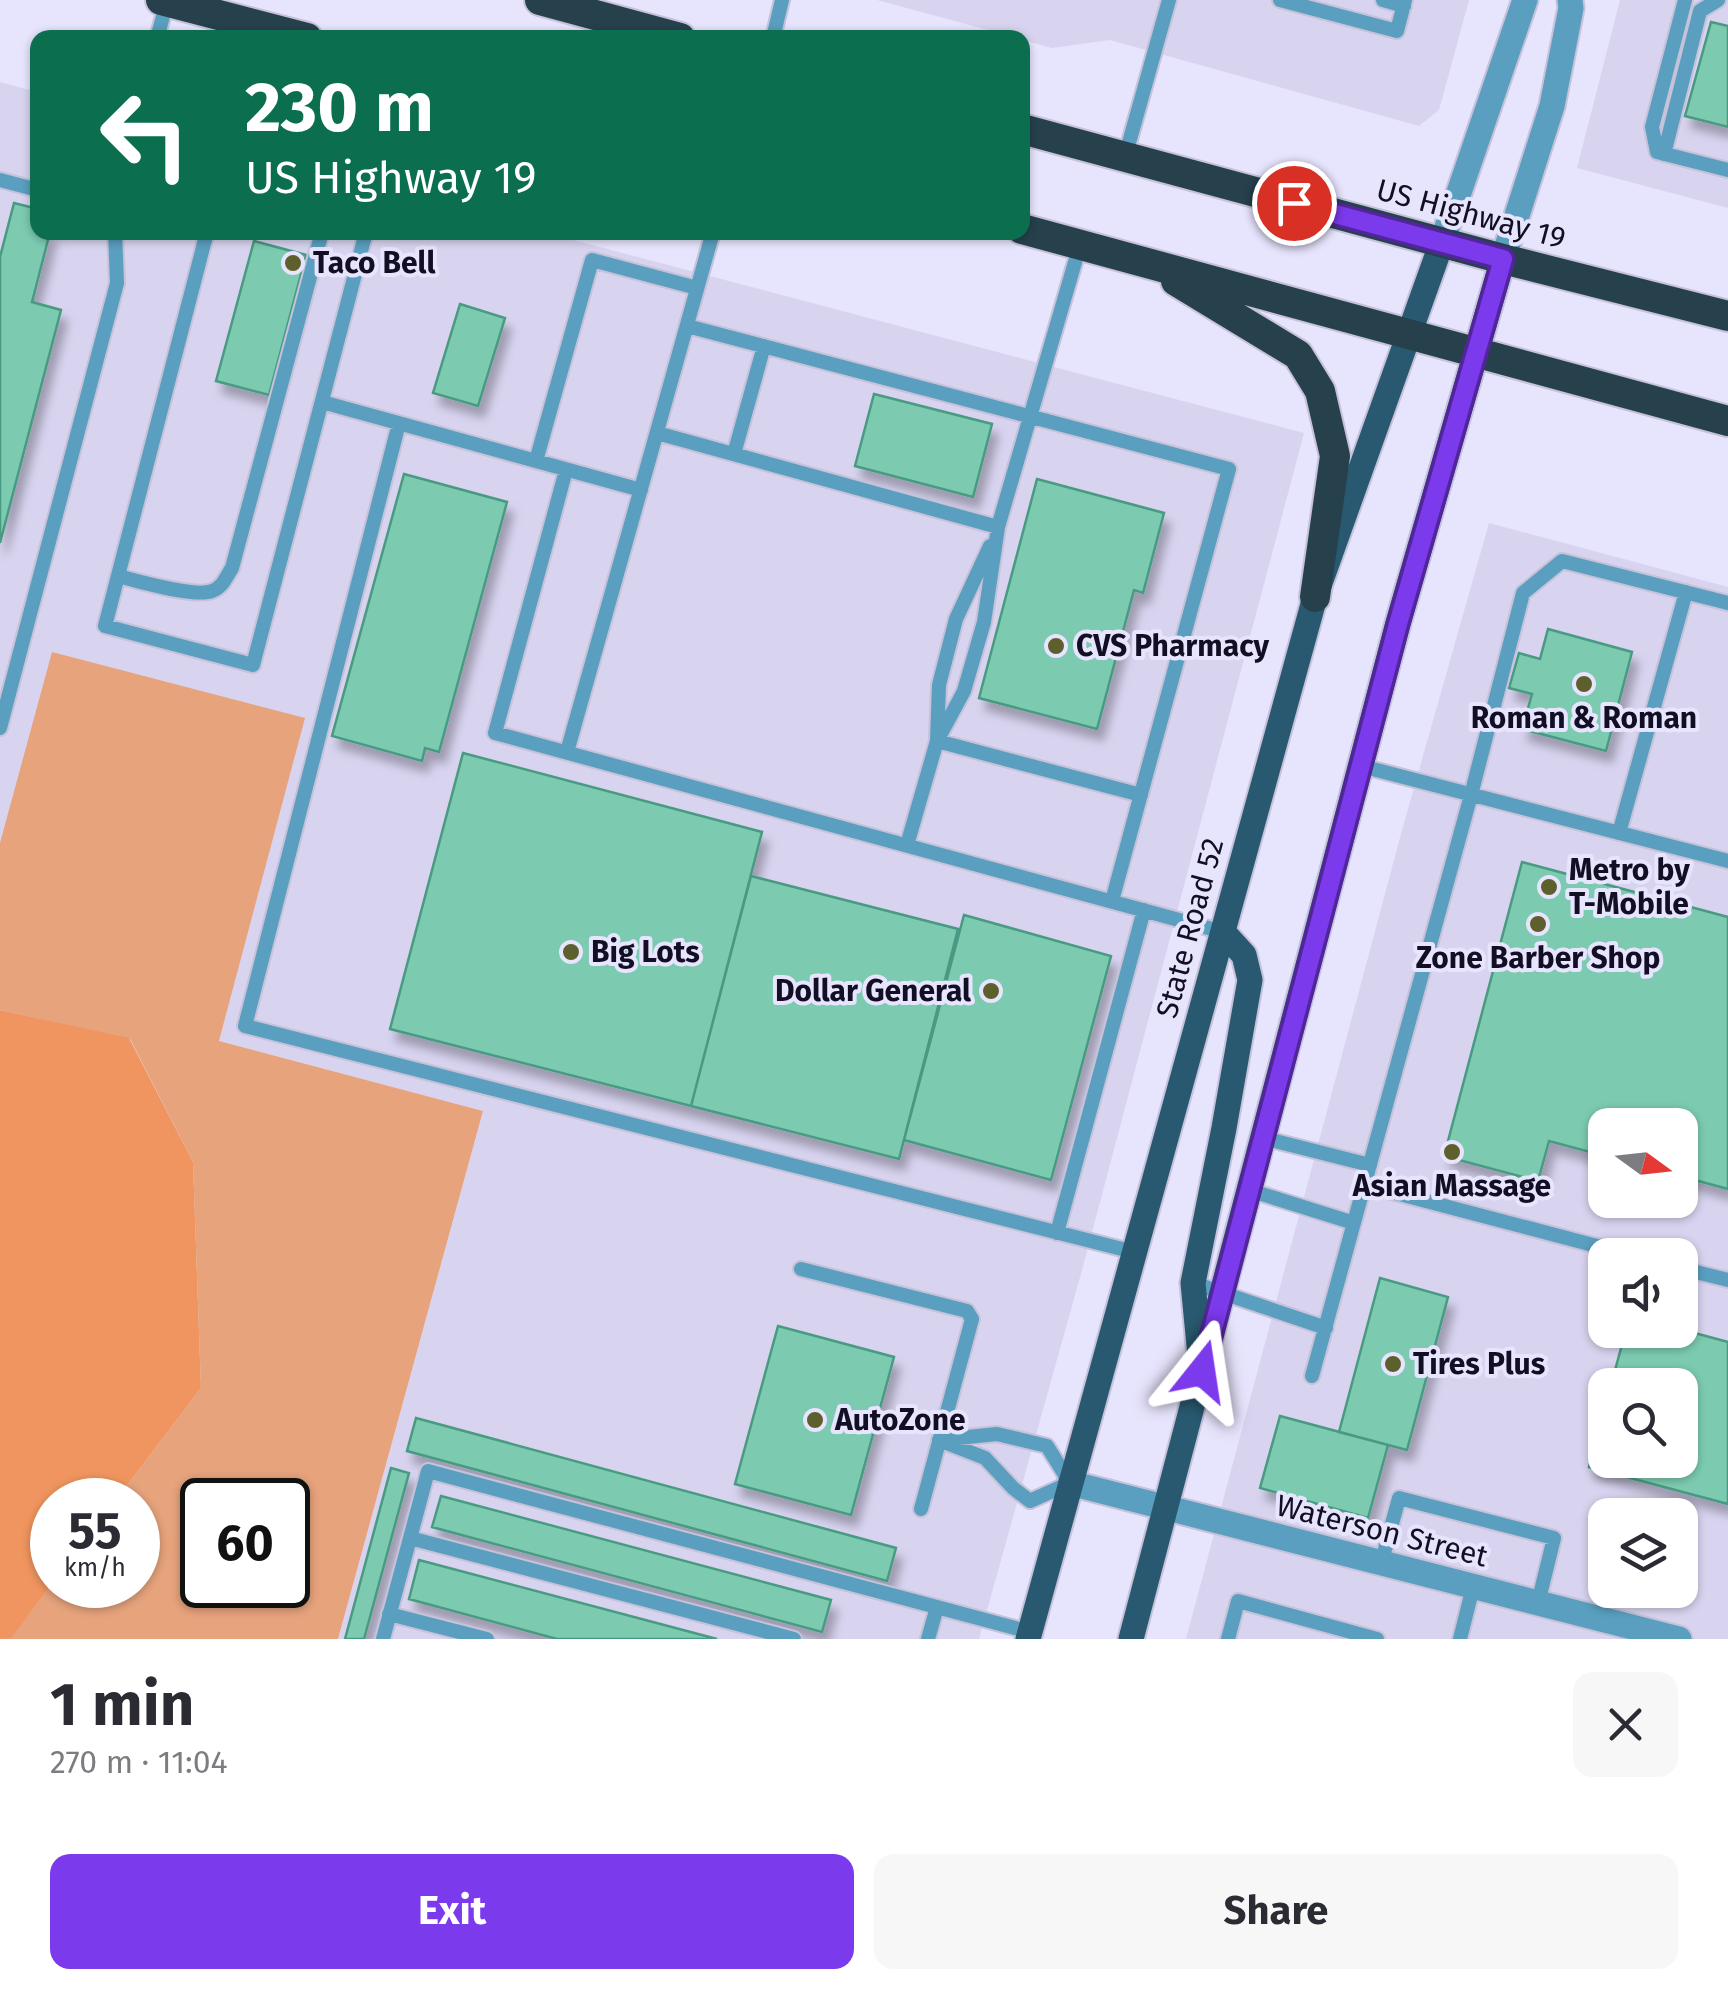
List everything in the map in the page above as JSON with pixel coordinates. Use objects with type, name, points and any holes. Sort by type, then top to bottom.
[{"type":"highway","points":[[540,0],[651,30]]},
{"type":"highway","points":[[164,1],[277,30]]},
{"type":"highway","name":"US Highway 19","points":[[1030,132],[1503,259],[1727,313]]},
{"type":"highway","points":[[1030,231],[1728,421]]},
{"type":"highway","points":[[1143,261],[1298,355],[1320,391],[1335,456],[1315,597]]},
{"type":"main road","name":"State Road 52","points":[[1029,1636],[1315,597],[1442,242]]},
{"type":"main road","points":[[1131,1639],[1398,624],[1503,259]]},
{"type":"main road","points":[[1202,1371],[1193,1283],[1250,980],[1244,954],[1223,932]]},
{"type":"street","points":[[1442,242],[1525,0]]},
{"type":"street","points":[[1503,259],[1552,106],[1570,0]]},
{"type":"street","name":"Waterson Street","points":[[1070,1483],[1679,1639]]},
{"type":"lane","points":[[775,30],[782,0]]},
{"type":"lane","points":[[1125,157],[1169,0]]},
{"type":"lane","points":[[1280,0],[1397,31],[1404,3],[1383,0]]},
{"type":"lane","points":[[1685,0],[1652,127],[1657,152],[1728,170]]},
{"type":"lane","points":[[1664,154],[1700,11],[1718,0]]},
{"type":"lane","points":[[159,30],[164,1]]},
{"type":"lane","points":[[0,180],[30,188]]},
{"type":"lane","points":[[0,728],[117,283],[115,240]]},
{"type":"lane","points":[[205,240],[105,626],[253,665],[360,240]]},
{"type":"lane","points":[[118,576],[195,594],[209,593],[222,585],[232,568],[320,240]]},
{"type":"lane","points":[[567,752],[711,240]]},
{"type":"lane","points":[[906,845],[937,741],[964,691],[984,622],[998,527],[1080,244]]},
{"type":"lane","points":[[536,461],[592,260],[698,288]]},
{"type":"lane","points":[[687,326],[1229,469],[1112,901]]},
{"type":"lane","points":[[734,454],[764,346]]},
{"type":"lane","points":[[322,402],[641,490]]},
{"type":"lane","points":[[398,424],[245,1026],[1134,1252]]},
{"type":"lane","points":[[657,433],[998,527]]},
{"type":"lane","points":[[566,470],[495,733],[1223,932]]},
{"type":"lane","points":[[937,741],[939,685],[956,619],[998,527]]},
{"type":"lane","points":[[1312,1376],[1523,593],[1562,560],[1728,604]]},
{"type":"lane","points":[[1619,833],[1686,592]]},
{"type":"lane","points":[[937,741],[1140,794]]},
{"type":"lane","points":[[1361,766],[1728,861]]},
{"type":"lane","points":[[1057,1233],[1144,910]]},
{"type":"lane","points":[[1263,1138],[1370,1165]]},
{"type":"lane","points":[[1365,1185],[1588,1244]]},
{"type":"lane","points":[[1249,1190],[1354,1223]]},
{"type":"lane","points":[[801,1268],[967,1311],[972,1319],[920,1509]]},
{"type":"lane","points":[[1698,1272],[1728,1280]]},
{"type":"lane","points":[[1193,1283],[1326,1328]]},
{"type":"lane","points":[[997,1434],[1047,1446],[1070,1483],[1030,1501],[985,1458],[939,1440],[997,1434]]},
{"type":"lane","points":[[382,1639],[428,1471],[937,1607],[1029,1636]]},
{"type":"lane","points":[[1381,1564],[1399,1498],[1554,1538],[1538,1604]]},
{"type":"lane","points":[[410,1538],[759,1634],[794,1639]]},
{"type":"lane","points":[[1460,1639],[1473,1587]]},
{"type":"lane","points":[[1228,1639],[1238,1600],[1376,1639]]},
{"type":"lane","points":[[928,1639],[937,1607]]},
{"type":"lane","points":[[389,1614],[486,1639]]},
{"type":"shaded area","points":[[877,0],[1469,0],[1439,110],[1419,126],[1110,40],[1052,48],[1030,42],[1030,30],[988,30]]},
{"type":"shaded area","points":[[1620,0],[1728,0],[1728,208],[1577,168]]},
{"type":"shaded area","points":[[0,82],[30,90],[30,240],[573,240],[1304,433],[1082,1270],[979,1639],[338,1639],[483,1111],[219,1041],[304,718],[0,843]]},
{"type":"shaded area","points":[[1489,523],[1728,587],[1728,1639],[1186,1639],[1402,830]]},
{"type":"shaded area","points":[[52,652],[305,718],[219,1041],[483,1111],[338,1639],[0,1639],[11,1637],[33,1608],[160,1608],[160,1478],[133,1478],[201,1388],[193,1162],[130,1039],[0,1010],[0,843]]},
{"type":"shaded area","points":[[0,1010],[129,1038],[193,1162],[201,1388],[133,1478],[30,1478],[30,1608],[34,1608],[11,1638],[0,1639]]},
{"type":"building","points":[[1711,22],[1728,26],[1728,127],[1685,116]]},
{"type":"building","points":[[14,203],[30,207],[30,240],[48,240],[32,302],[61,310],[0,543],[0,257]]},
{"type":"building","points":[[254,241],[306,255],[269,395],[216,381]]},
{"type":"building","points":[[460,304],[505,318],[478,406],[433,393]]},
{"type":"building","points":[[874,394],[992,424],[973,497],[855,466]]},
{"type":"building","points":[[404,474],[507,502],[439,752],[425,748],[422,761],[332,736]]},
{"type":"building","name":"CVS Pharmacy","points":[[1037,479],[1164,513],[1143,593],[1134,590],[1097,729],[979,698]]},
{"type":"building","points":[[1548,629],[1632,652],[1606,751],[1522,729],[1532,694],[1509,688],[1519,653],[1540,659]]},
{"type":"building","name":"Big Lots","points":[[463,753],[762,832],[691,1106],[390,1029]]},
{"type":"building","points":[[1522,862],[1728,917],[1728,1189],[1698,1181],[1698,1108],[1588,1108],[1588,1151],[1549,1141],[1538,1181],[1444,1156]]},
{"type":"building","points":[[751,876],[958,929],[899,1159],[691,1106]]},
{"type":"building","points":[[964,915],[1111,956],[1051,1180],[904,1140]]},
{"type":"building","name":"Tires Plus","points":[[1380,1278],[1448,1297],[1407,1450],[1339,1432]]},
{"type":"building","name":"AutoZone","points":[[778,1326],[894,1357],[851,1515],[735,1484]]},
{"type":"building","points":[[1698,1334],[1728,1342],[1728,1504],[1630,1478],[1698,1478],[1698,1368],[1616,1368],[1621,1348],[1698,1348]]},
{"type":"building","points":[[1280,1416],[1388,1445],[1368,1518],[1260,1488]]},
{"type":"building","points":[[416,1418],[896,1548],[887,1581],[407,1451]]},
{"type":"building","points":[[391,1468],[409,1473],[364,1639],[345,1639]]},
{"type":"building","points":[[441,1496],[831,1600],[822,1632],[432,1527]]},
{"type":"building","points":[[419,1560],[717,1639],[557,1639],[409,1599]]},
{"type":"place","name":"Taco Bell","points":[[293,263]]},
{"type":"place","name":"CVS Pharmacy","points":[[1056,646]]},
{"type":"place","name":"Roman & Roman","points":[[1584,684]]},
{"type":"place","name":"Metro by T-Mobile","points":[[1549,887]]},
{"type":"place","name":"Zone Barber Shop","points":[[1538,924]]},
{"type":"place","name":"Big Lots","points":[[571,952]]},
{"type":"place","name":"Dollar General","points":[[991,991]]},
{"type":"place","name":"Asian Massage","points":[[1452,1152]]},
{"type":"place","name":"Tires Plus","points":[[1393,1364]]},
{"type":"place","name":"AutoZone","points":[[815,1420]]},
{"type":"route","points":[[1202,1371],[1398,624],[1503,259],[1294,203]]}]
